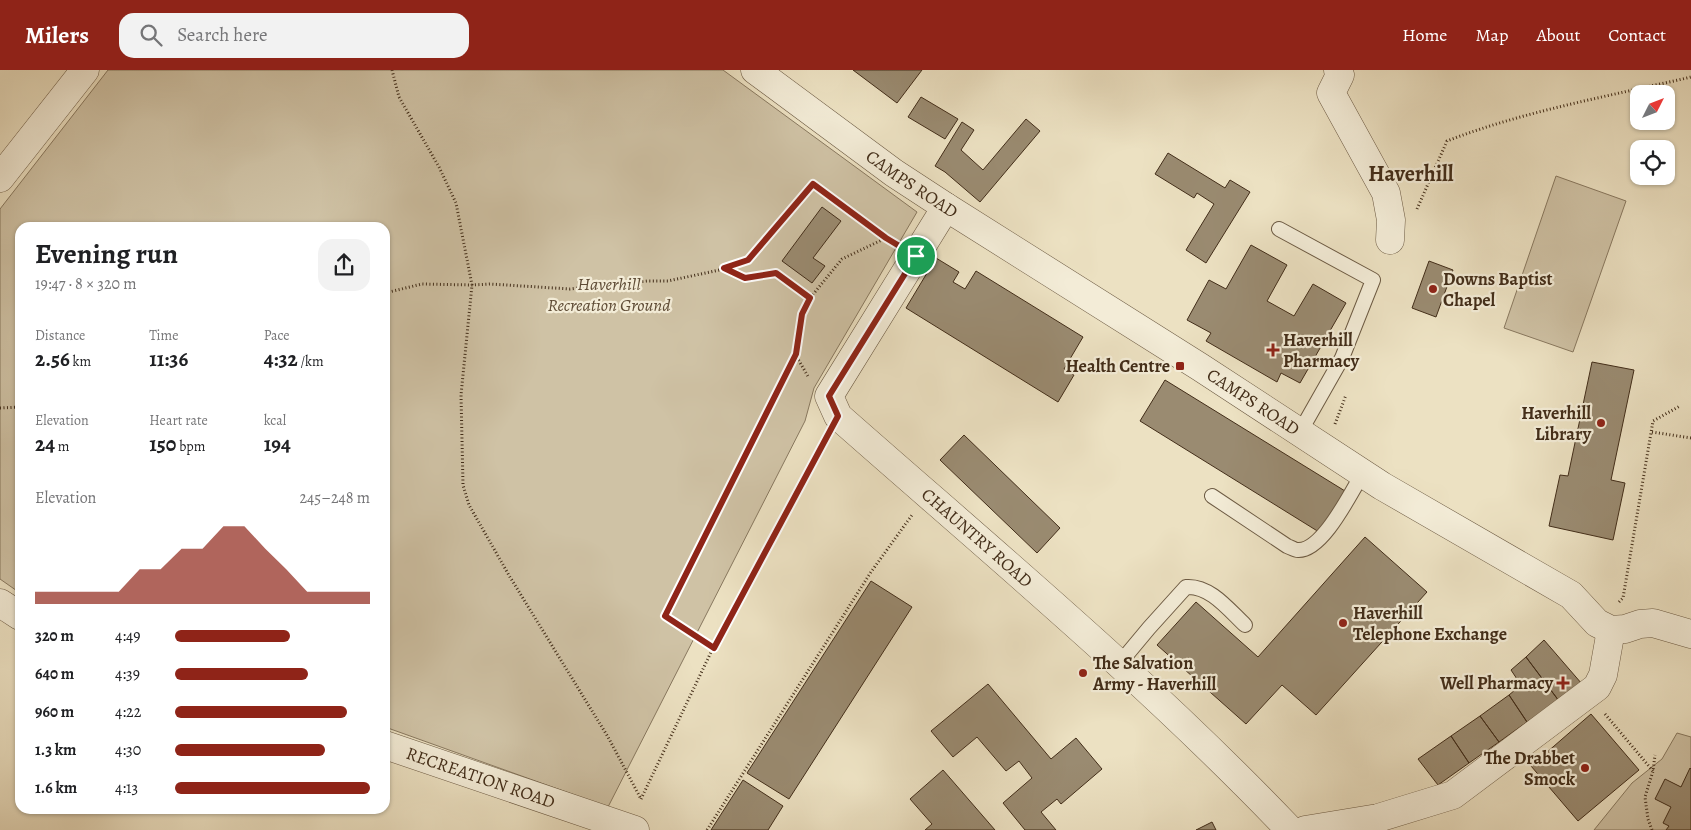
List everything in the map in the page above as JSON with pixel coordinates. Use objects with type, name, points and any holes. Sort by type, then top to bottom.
[{"type":"street","points":[[0,178],[85,70]]},
{"type":"street","points":[[1342,72],[1331,93],[1386,193],[1392,220],[1390,240]]},
{"type":"street","name":"CAMPS ROAD","points":[[770,74],[894,173],[1391,491],[1571,595],[1604,626]]},
{"type":"street","points":[[838,416],[829,396],[946,207]]},
{"type":"street","name":"CHAUNTRY ROAD","points":[[838,416],[1089,635],[1249,787],[1290,830]]},
{"type":"street","points":[[0,604],[15,613]]},
{"type":"street","points":[[1305,830],[1378,818],[1453,795],[1597,687],[1603,675],[1604,626],[1625,629],[1640,624],[1653,623],[1691,634]]},
{"type":"street","name":"RECREATION ROAD","points":[[390,746],[631,828]]},
{"type":"lane","points":[[1279,228],[1374,280],[1342,358],[1300,432]]},
{"type":"lane","points":[[1212,496],[1287,546],[1298,550],[1309,548],[1325,533],[1363,473]]},
{"type":"lane","points":[[1119,664],[1186,587],[1196,586],[1206,591],[1245,625]]},
{"type":"path","points":[[392,70],[399,97],[439,167],[456,203],[472,286],[461,395],[463,485],[469,505],[510,577],[608,737],[641,799]]},
{"type":"path","points":[[1417,210],[1447,141],[1471,131],[1691,77]]},
{"type":"path","points":[[390,292],[422,284],[472,286],[490,284],[570,289],[647,281],[668,281],[724,268],[748,260],[813,184],[886,238],[916,256]]},
{"type":"path","points":[[714,648],[665,616],[796,354],[802,314],[810,298],[842,259],[886,238]]},
{"type":"path","points":[[724,268],[745,278],[776,273],[810,298]]},
{"type":"path","points":[[1604,626],[1623,598],[1653,421],[1680,406]]},
{"type":"path","points":[[0,408],[15,407]]},
{"type":"path","points":[[631,828],[641,799],[714,648],[838,416]]},
{"type":"path","points":[[1652,432],[1691,438]]},
{"type":"path","points":[[707,830],[871,572],[926,494]]},
{"type":"path","points":[[1588,694],[1653,771]]},
{"type":"path","points":[[1652,830],[1644,797],[1653,771],[1655,755]]},
{"type":"green space","name":"Haverhill Recreation Ground","points":[[108,70],[723,70],[917,212],[814,388],[805,421],[608,807],[390,729],[390,222],[15,222],[15,590],[0,579],[0,209]]},
{"type":"green space","points":[[1556,176],[1626,201],[1573,352],[1504,328]]},
{"type":"green space","points":[[1677,733],[1691,737],[1691,830],[1594,830],[1632,783],[1662,759]]},
{"type":"building","points":[[853,70],[922,70],[897,103]]},
{"type":"building","points":[[921,97],[958,119],[945,139],[908,117]]},
{"type":"building","points":[[1026,119],[1040,131],[980,202],[945,172],[935,166],[962,122],[974,130],[961,150],[983,170]]},
{"type":"building","points":[[1168,153],[1225,188],[1230,180],[1250,192],[1206,263],[1186,250],[1214,204],[1197,193],[1194,198],[1155,174]]},
{"type":"building","points":[[822,207],[841,221],[813,258],[825,266],[812,283],[782,261]]},
{"type":"building","points":[[1251,245],[1287,265],[1267,301],[1294,316],[1313,284],[1346,303],[1300,383],[1281,373],[1277,382],[1206,341],[1211,333],[1187,320],[1209,280],[1226,289]]},
{"type":"building","points":[[936,258],[959,272],[953,282],[965,289],[976,271],[1083,337],[1064,369],[1074,375],[1058,402],[906,308]]},
{"type":"building","name":"Downs Baptist Chapel","points":[[1429,261],[1453,270],[1436,317],[1412,308]]},
{"type":"building","name":"Haverhill Library","points":[[1592,362],[1634,370],[1611,480],[1625,483],[1613,540],[1549,526],[1560,475],[1568,476]]},
{"type":"building","points":[[1165,380],[1345,491],[1319,532],[1140,421]]},
{"type":"building","points":[[964,435],[1060,528],[1037,553],[940,460]]},
{"type":"building","name":"Haverhill Telephone Exchange","points":[[1365,537],[1427,592],[1316,715],[1282,685],[1246,724],[1157,645],[1196,602],[1258,657]]},
{"type":"building","points":[[871,581],[912,607],[789,799],[747,773]]},
{"type":"building","points":[[1544,640],[1582,684],[1559,701],[1526,657]]},
{"type":"building","points":[[1526,657],[1559,701],[1527,722],[1509,695],[1521,685],[1511,670]]},
{"type":"building","points":[[988,684],[1051,759],[1076,738],[1102,769],[1061,804],[1057,799],[1041,812],[1056,830],[1025,830],[1003,803],[1032,778],[1019,761],[1006,771],[977,737],[953,757],[931,731]]},
{"type":"building","points":[[1509,695],[1527,722],[1499,742],[1480,716]]},
{"type":"building","name":"The Drabbet Smock","points":[[1591,714],[1639,770],[1578,821],[1531,766]]},
{"type":"building","points":[[1480,716],[1499,742],[1469,763],[1451,736]]},
{"type":"building","points":[[1451,736],[1469,763],[1438,785],[1418,759]]},
{"type":"building","points":[[1690,768],[1691,830],[1666,830],[1669,826],[1663,823],[1671,807],[1655,799],[1665,779],[1681,787]]},
{"type":"building","points":[[943,770],[995,830],[925,830],[932,824],[910,799]]},
{"type":"building","points":[[743,780],[783,806],[768,830],[711,830]]},
{"type":"building","points":[[1212,822],[1216,830],[1196,830]]},
{"type":"place","name":"Downs Baptist Chapel","points":[[1433,289]]},
{"type":"place","name":"Haverhill Pharmacy","points":[[1273,350]]},
{"type":"place","name":"Health Centre","points":[[1180,366]]},
{"type":"place","name":"Haverhill Library","points":[[1601,423]]},
{"type":"place","name":"Haverhill Telephone Exchange","points":[[1343,623]]},
{"type":"place","name":"The Salvation Army - Haverhill","points":[[1083,673]]},
{"type":"place","name":"Well Pharmacy","points":[[1563,683]]},
{"type":"place","name":"The Drabbet Smock","points":[[1585,768]]},
{"type":"district","name":"Haverhill","points":[[1411,174]]},
{"type":"route","points":[[813,184],[886,238],[916,256],[829,396],[838,416],[714,648],[665,616],[796,354],[802,314],[810,298],[776,273],[745,278],[724,268],[748,260],[813,184]]}]
